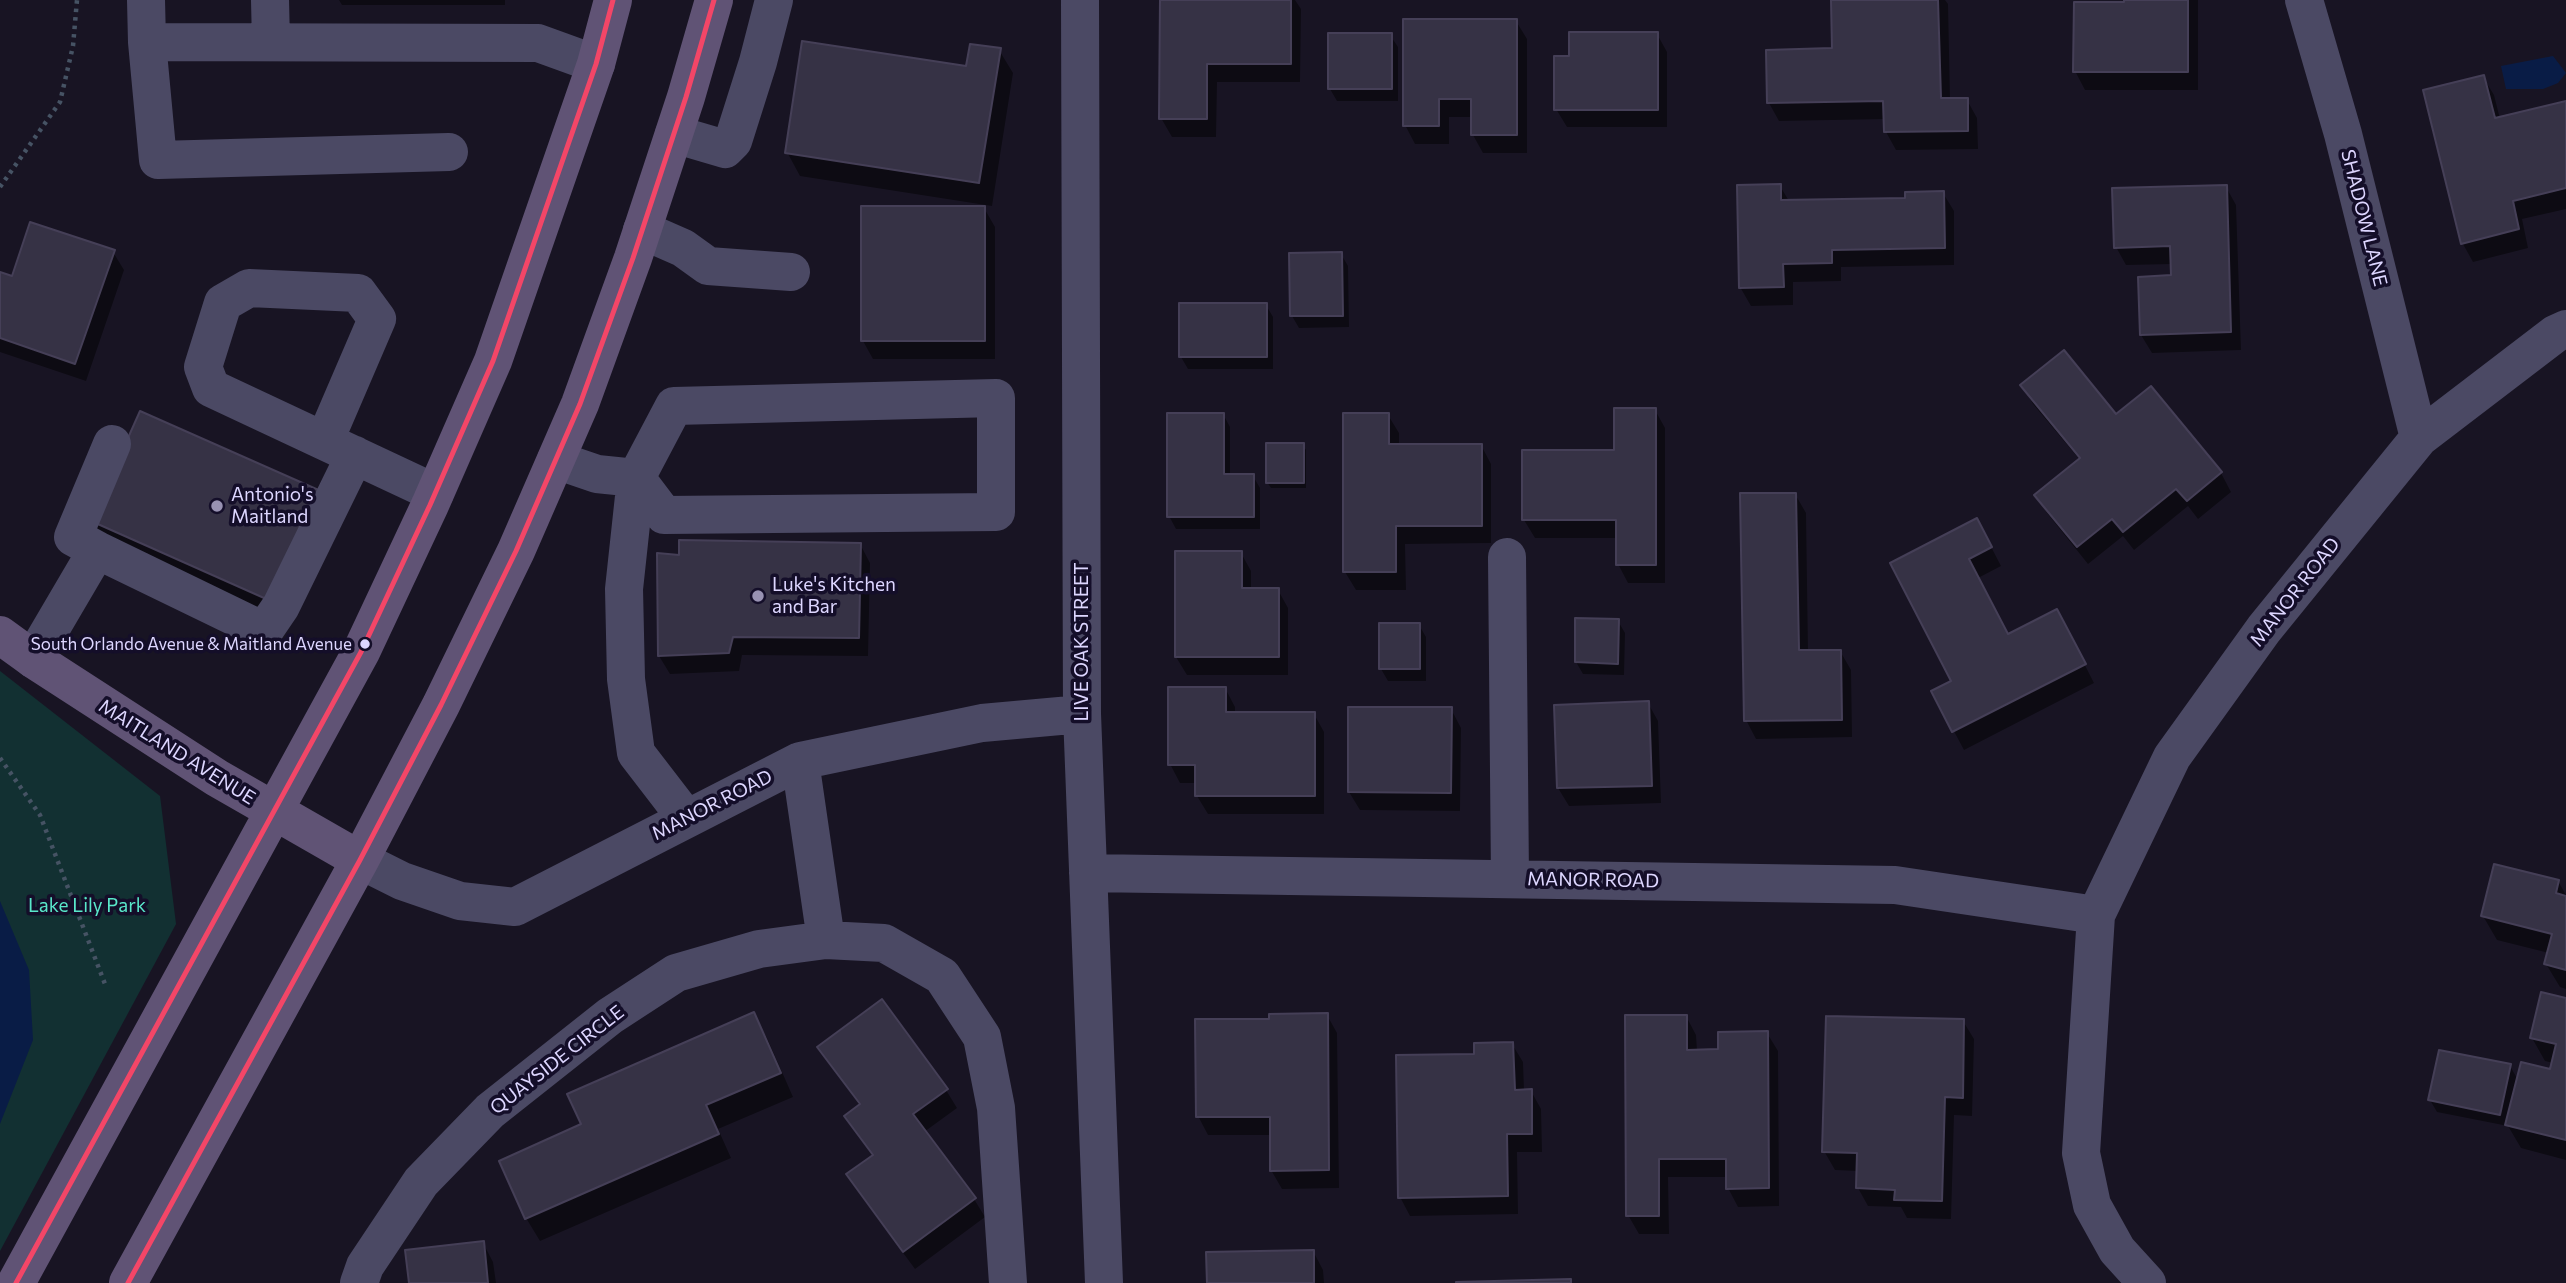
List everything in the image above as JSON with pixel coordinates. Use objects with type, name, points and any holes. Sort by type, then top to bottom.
[{"type":"main road","points":[[16,1283],[361,652],[435,493],[492,361],[596,64],[613,0]]},
{"type":"main road","points":[[128,1283],[360,860],[516,551],[580,404],[674,134],[714,0]]},
{"type":"main road","name":"MAITLAND AVENUE","points":[[0,635],[33,659],[274,813],[360,860]]},
{"type":"street","points":[[146,0],[158,160],[449,152]]},
{"type":"street","points":[[270,0],[271,42]]},
{"type":"street","points":[[674,134],[725,149],[733,141],[774,0]]},
{"type":"street","name":"LIVE OAK STREET","points":[[1080,0],[1082,714],[1104,1283]]},
{"type":"street","name":"SHADOW LANE","points":[[2304,0],[2343,134],[2419,438]]},
{"type":"street","points":[[147,41],[538,43],[596,64]]},
{"type":"street","points":[[642,230],[683,248],[708,266],[791,272]]},
{"type":"street","points":[[112,444],[73,537],[264,631],[281,607],[340,448],[377,319],[358,293],[249,288],[223,303],[203,368],[211,388],[340,448],[435,493]]},
{"type":"street","name":"MANOR ROAD","points":[[2147,1283],[2117,1250],[2092,1205],[2081,1153],[2096,915],[2172,757],[2264,629],[2419,438],[2555,334],[2566,329]]},
{"type":"street","points":[[555,460],[597,474],[636,478],[664,515],[996,512],[996,398],[674,407],[636,478],[624,589],[626,678],[636,753],[686,818]]},
{"type":"street","points":[[33,659],[97,550]]},
{"type":"street","points":[[1507,557],[1510,879]]},
{"type":"street","name":"MANOR ROAD","points":[[360,860],[402,881],[460,901],[515,907],[800,761],[982,723],[1082,714]]},
{"type":"street","points":[[800,761],[827,940]]},
{"type":"street","name":"MANOR ROAD","points":[[1088,873],[1895,885],[2096,915]]},
{"type":"street","name":"QUAYSIDE CIRCLE","points":[[359,1283],[365,1266],[421,1182],[489,1111],[610,1016],[676,973],[759,948],[827,940],[884,943],[942,976],[982,1037],[996,1108],[1008,1283]]},
{"type":"path","points":[[0,187],[60,102],[73,46],[77,0]]},
{"type":"path","points":[[0,758],[40,815],[105,984]]},
{"type":"green space","name":"Lake Lily Park","points":[[0,671],[160,796],[176,924],[0,1251]]},
{"type":"water","points":[[2553,56],[2566,73],[2558,83],[2543,89],[2506,89],[2501,66]]},
{"type":"water","points":[[0,901],[29,970],[33,1040],[0,1124]]},
{"type":"building","points":[[1160,0],[1291,0],[1291,64],[1207,64],[1207,119],[1159,119]]},
{"type":"building","points":[[1831,0],[1938,0],[1941,98],[1968,98],[1968,131],[1884,132],[1883,101],[1767,103],[1766,50],[1832,48]]},
{"type":"building","points":[[2188,0],[2188,72],[2073,72],[2074,2]]},
{"type":"building","points":[[1403,19],[1517,19],[1517,135],[1471,135],[1471,99],[1439,99],[1439,126],[1403,126]]},
{"type":"building","points":[[1569,32],[1658,32],[1658,110],[1554,110],[1554,56],[1569,56]]},
{"type":"building","points":[[1328,33],[1392,33],[1392,89],[1328,89]]},
{"type":"building","points":[[802,41],[966,66],[970,44],[1001,48],[979,183],[785,153]]},
{"type":"building","points":[[2484,75],[2495,118],[2566,101],[2566,188],[2513,201],[2519,229],[2461,244],[2423,90]]},
{"type":"building","points":[[1781,184],[1781,200],[1905,198],[1905,192],[1944,191],[1945,248],[1832,250],[1832,263],[1783,264],[1784,287],[1739,288],[1737,185]]},
{"type":"building","points":[[2227,185],[2231,332],[2140,335],[2138,277],[2171,275],[2170,246],[2114,248],[2112,188]]},
{"type":"building","points":[[861,206],[985,206],[985,341],[861,341]]},
{"type":"building","points":[[30,222],[115,250],[75,364],[0,338],[0,272],[12,276]]},
{"type":"building","points":[[1342,252],[1343,316],[1290,316],[1289,253]]},
{"type":"building","points":[[1179,303],[1267,303],[1267,357],[1179,357]]},
{"type":"building","points":[[2064,350],[2116,414],[2151,386],[2222,472],[2187,501],[2176,489],[2123,532],[2112,519],[2077,547],[2034,495],[2080,458],[2020,385]]},
{"type":"building","points":[[1614,408],[1656,408],[1656,565],[1616,565],[1616,520],[1522,520],[1522,450],[1614,450]]},
{"type":"building","points":[[140,411],[323,492],[273,602],[91,521]]},
{"type":"building","points":[[1167,413],[1224,413],[1224,474],[1254,474],[1254,517],[1167,517]]},
{"type":"building","points":[[1343,413],[1389,413],[1389,444],[1482,444],[1482,526],[1396,526],[1396,572],[1343,572]]},
{"type":"building","points":[[1266,443],[1304,443],[1304,483],[1266,483]]},
{"type":"building","points":[[1740,493],[1796,493],[1799,650],[1841,650],[1842,720],[1744,721]]},
{"type":"building","points":[[1977,518],[1992,547],[1969,559],[2008,634],[2057,609],[2086,664],[1952,732],[1931,691],[1951,681],[1890,563]]},
{"type":"building","name":"Luke's Kitchen and Bar","points":[[679,540],[861,543],[859,638],[733,637],[729,653],[658,656],[657,553],[679,555]]},
{"type":"building","points":[[1175,551],[1242,551],[1242,588],[1279,588],[1279,657],[1175,657]]},
{"type":"building","points":[[1575,618],[1619,619],[1618,664],[1575,662]]},
{"type":"building","points":[[1379,623],[1420,623],[1420,669],[1379,669]]},
{"type":"building","points":[[1168,687],[1226,687],[1226,712],[1315,712],[1315,796],[1195,796],[1195,765],[1168,765]]},
{"type":"building","points":[[1649,701],[1652,786],[1557,788],[1554,705]]},
{"type":"building","points":[[1348,707],[1452,707],[1451,793],[1348,792]]},
{"type":"building","points":[[2494,864],[2559,880],[2556,893],[2566,896],[2566,970],[2544,964],[2552,934],[2481,916]]},
{"type":"building","points":[[2541,992],[2566,998],[2566,1140],[2505,1125],[2521,1062],[2550,1069],[2556,1044],[2530,1038]]},
{"type":"building","points":[[882,999],[948,1089],[913,1114],[976,1198],[903,1252],[846,1174],[873,1155],[844,1116],[860,1104],[817,1047]]},
{"type":"building","points":[[754,1012],[781,1073],[706,1105],[719,1134],[525,1219],[499,1161],[581,1124],[567,1094]]},
{"type":"building","points":[[1328,1013],[1329,1170],[1270,1171],[1270,1117],[1196,1117],[1195,1019],[1269,1019],[1269,1014]]},
{"type":"building","points":[[1625,1015],[1687,1015],[1687,1050],[1718,1049],[1718,1032],[1768,1031],[1769,1188],[1726,1189],[1726,1159],[1659,1159],[1659,1216],[1626,1216]]},
{"type":"building","points":[[1826,1016],[1964,1019],[1963,1098],[1945,1097],[1942,1201],[1894,1200],[1895,1190],[1856,1188],[1857,1153],[1822,1152]]},
{"type":"building","points":[[1513,1042],[1515,1090],[1532,1089],[1532,1134],[1507,1134],[1508,1196],[1398,1198],[1396,1055],[1474,1054],[1474,1043]]},
{"type":"building","points":[[2439,1050],[2511,1064],[2500,1115],[2428,1100]]},
{"type":"building","points":[[484,1241],[488,1283],[409,1283],[405,1250]]},
{"type":"building","points":[[1314,1250],[1314,1283],[1207,1283],[1206,1252]]},
{"type":"building","points":[[1571,1279],[1571,1283],[1456,1283],[1456,1282]]},
{"type":"transit line","points":[[16,1283],[361,652],[430,505],[493,361],[596,64],[613,0]]},
{"type":"transit line","points":[[128,1283],[360,860],[441,705],[516,551],[580,404],[633,258],[686,97],[714,0]]},
{"type":"place","name":"Antonio's Maitland","points":[[217,506]]},
{"type":"place","name":"Luke's Kitchen and Bar","points":[[758,596]]},
{"type":"place","name":"South Orlando Avenue & Maitland Avenue","points":[[365,644]]}]
